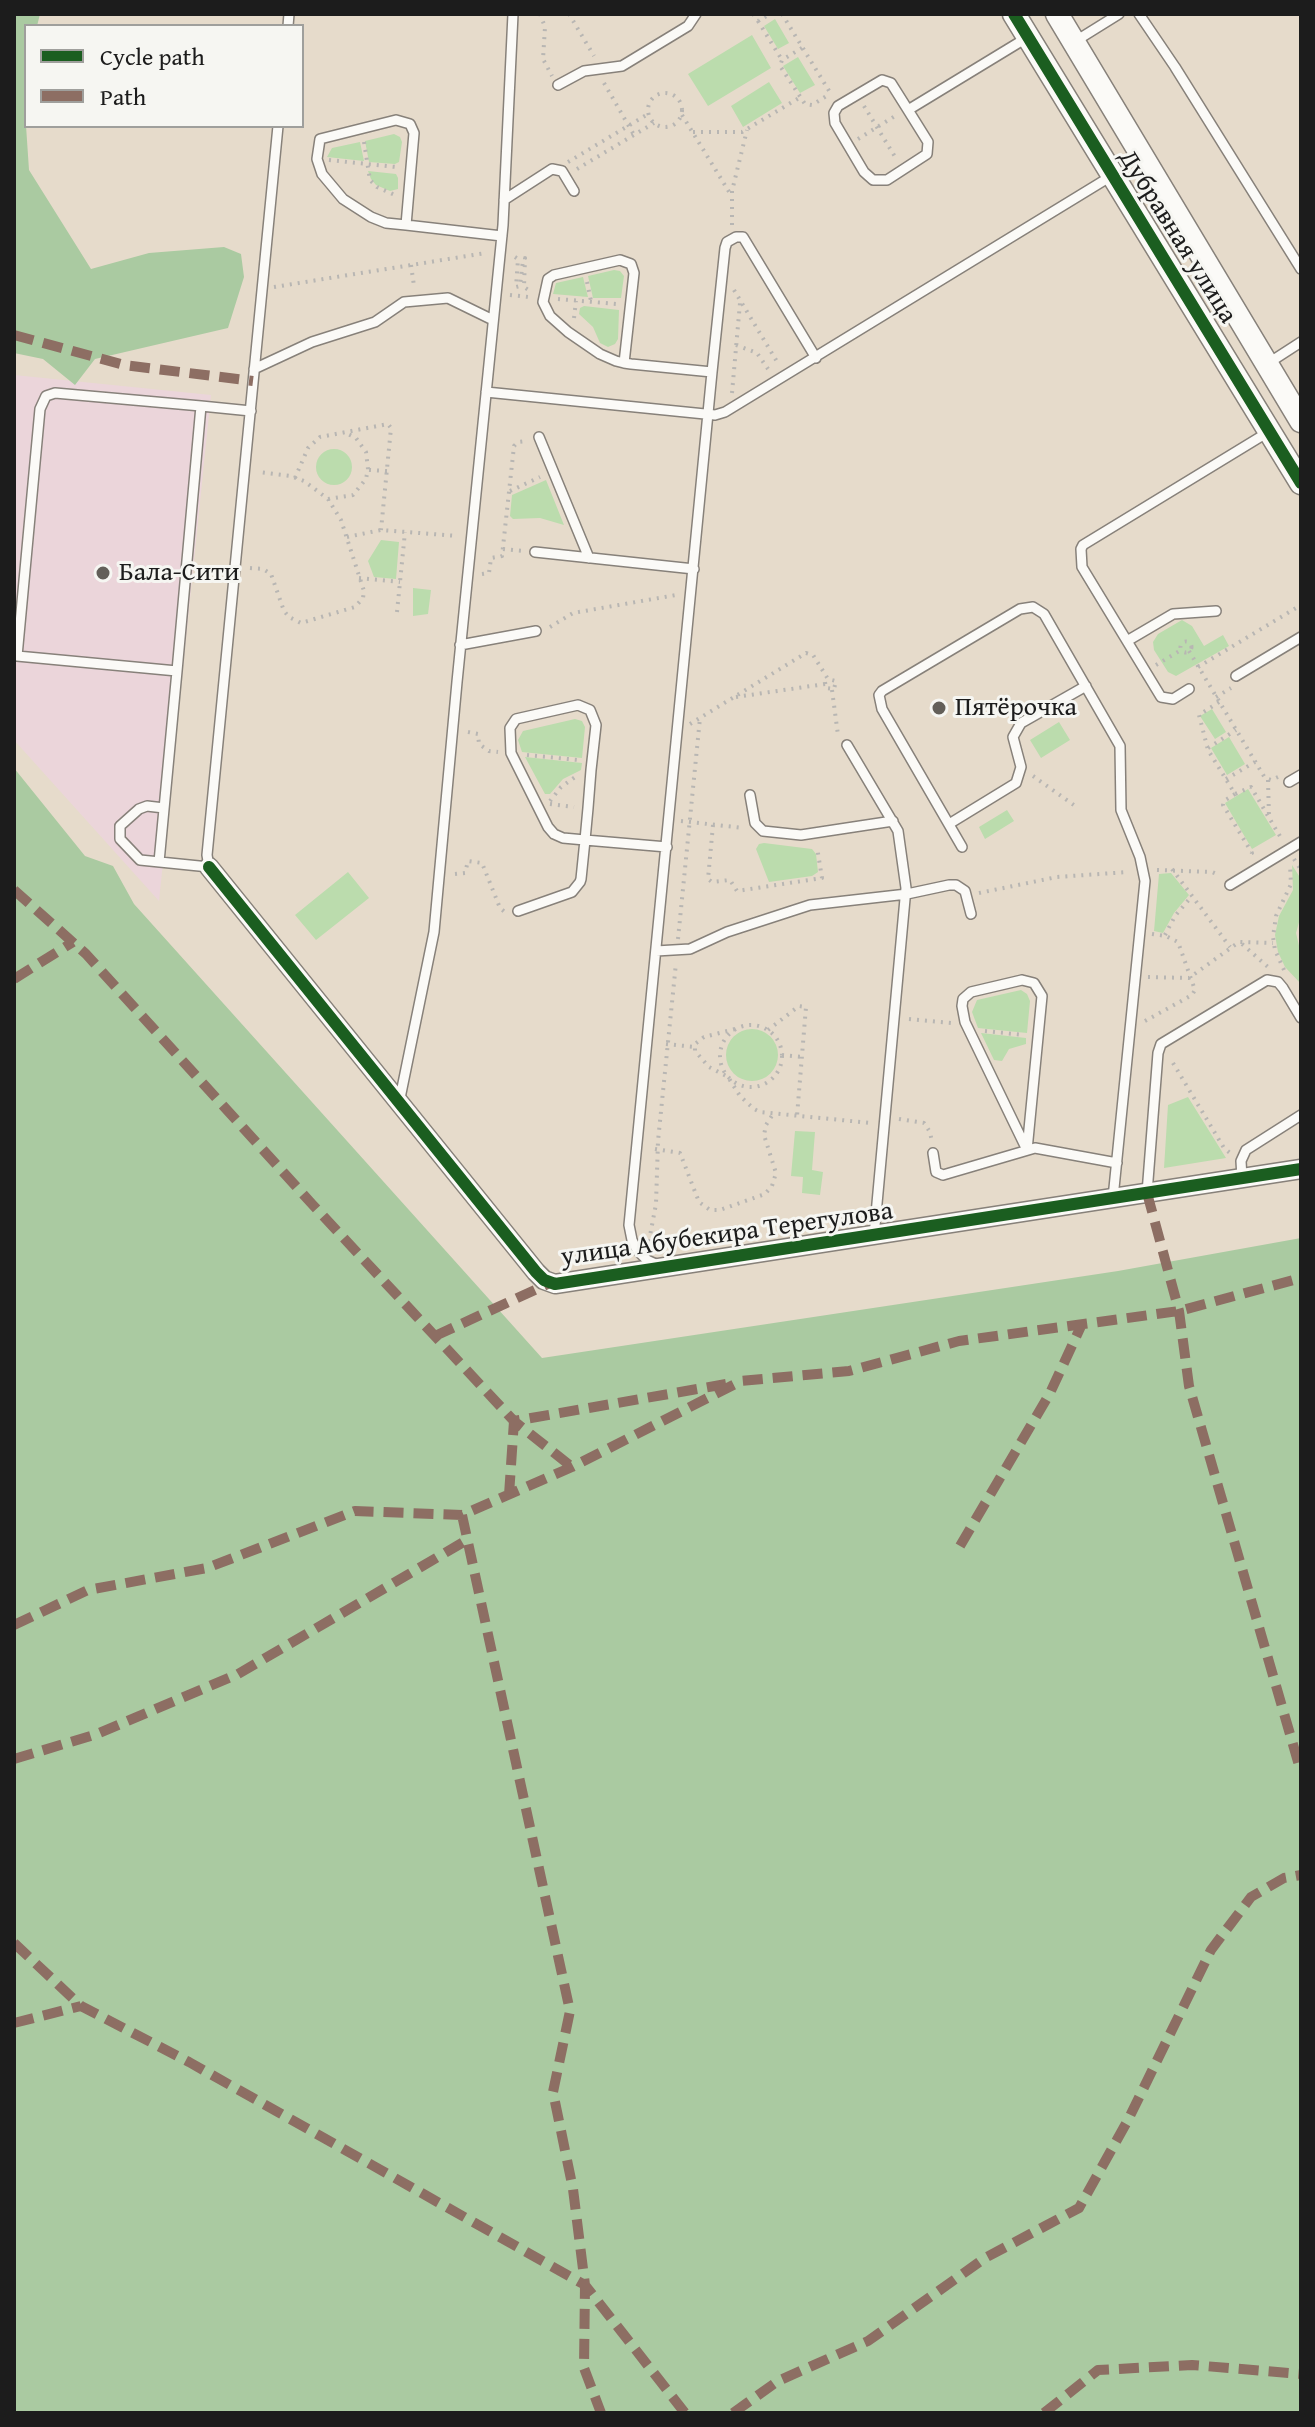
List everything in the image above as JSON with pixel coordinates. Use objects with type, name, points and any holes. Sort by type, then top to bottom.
[{"type":"street","name":"Дубравная улица","points":[[1014,14],[1301,483]]},
{"type":"street","name":"Дубравная улица","points":[[1057,14],[1301,421]]},
{"type":"street","name":"улица Абубекира Терегулова","points":[[209,867],[544,1280],[564,1284],[1301,1169]]},
{"type":"lane","points":[[399,1104],[434,938],[502,236],[513,14]]},
{"type":"lane","points":[[558,85],[584,71],[622,66],[688,26],[696,14]]},
{"type":"lane","points":[[1074,42],[1119,14]]},
{"type":"lane","points":[[1139,14],[1301,269]]},
{"type":"lane","points":[[908,110],[1028,37]]},
{"type":"lane","points":[[886,81],[894,87],[908,110],[928,142],[929,150],[923,158],[887,180],[873,180],[864,172],[833,118],[838,106],[877,82],[886,81]]},
{"type":"lane","points":[[406,225],[414,133],[410,124],[396,120],[320,139],[317,159],[322,174],[356,209],[386,223],[502,236]]},
{"type":"lane","points":[[164,808],[149,806],[139,809],[122,824],[118,831],[120,839],[137,859],[209,867],[207,855],[278,128]]},
{"type":"lane","points":[[504,200],[548,170],[556,169],[565,176],[574,191]]},
{"type":"lane","points":[[486,392],[719,414],[774,384],[1113,175]]},
{"type":"lane","points":[[664,1268],[647,1260],[632,1240],[629,1225],[712,372],[725,248],[732,238],[743,237],[816,358]]},
{"type":"lane","points":[[624,363],[634,273],[628,262],[620,260],[584,268],[546,281],[543,298],[550,316],[600,354],[624,363],[712,372]]},
{"type":"lane","points":[[254,369],[312,342],[375,322],[401,303],[448,298],[493,320]]},
{"type":"lane","points":[[1267,364],[1301,342]]},
{"type":"lane","points":[[177,671],[17,656],[40,409],[43,400],[55,393],[251,411]]},
{"type":"lane","points":[[159,862],[201,406]]},
{"type":"lane","points":[[1189,689],[1173,699],[1164,699],[1082,567],[1080,554],[1083,545],[1270,431]]},
{"type":"lane","points":[[540,440],[589,558]]},
{"type":"lane","points":[[535,552],[694,569]]},
{"type":"lane","points":[[962,847],[882,709],[879,703],[882,691],[1028,606],[1039,609],[1120,746],[1121,810],[1144,871],[1146,895],[1113,1198]]},
{"type":"lane","points":[[1127,641],[1173,614],[1216,611]]},
{"type":"lane","points":[[460,645],[536,631]]},
{"type":"lane","points":[[1236,676],[1301,637]]},
{"type":"lane","points":[[949,824],[1016,783],[1021,767],[1013,744],[1021,723],[1086,686]]},
{"type":"lane","points":[[518,911],[567,895],[576,889],[581,879],[585,840],[592,766],[595,718],[587,708],[578,705],[513,721],[508,738],[511,753],[550,831],[559,837],[585,840],[667,847]]},
{"type":"lane","points":[[847,745],[898,831],[907,894],[874,1236]]},
{"type":"lane","points":[[1289,782],[1301,775]]},
{"type":"lane","points":[[750,795],[755,823],[762,830],[798,835],[893,821]]},
{"type":"lane","points":[[1230,885],[1301,842]]},
{"type":"lane","points":[[656,951],[690,949],[727,932],[810,905],[956,885],[967,895],[971,914]]},
{"type":"lane","points":[[1026,980],[1037,986],[1042,996],[1027,1150],[967,1027],[962,1006],[967,994],[1026,980]]},
{"type":"lane","points":[[1147,1193],[1161,1044],[1260,982],[1273,980],[1283,988],[1301,1018]]},
{"type":"lane","points":[[1242,1178],[1242,1156],[1249,1147],[1301,1115]]},
{"type":"lane","points":[[933,1153],[936,1172],[943,1175],[1038,1148],[1117,1163]]},
{"type":"path","points":[[540,14],[545,27],[543,61],[558,85]]},
{"type":"path","points":[[753,14],[782,60]]},
{"type":"path","points":[[758,21],[770,14]]},
{"type":"path","points":[[782,14],[838,106]]},
{"type":"path","points":[[802,48],[782,60],[780,66],[799,98],[809,105],[830,94]]},
{"type":"path","points":[[556,169],[648,114],[652,99],[666,93],[679,100],[682,115],[731,195]]},
{"type":"path","points":[[857,94],[903,170]]},
{"type":"path","points":[[693,132],[733,134],[747,130],[799,98]]},
{"type":"path","points":[[848,145],[908,110]]},
{"type":"path","points":[[648,114],[654,123],[663,128],[673,126],[682,115]]},
{"type":"path","points":[[565,176],[654,123]]},
{"type":"path","points":[[361,128],[368,176],[373,185],[408,198]]},
{"type":"path","points":[[732,238],[731,195],[747,130]]},
{"type":"path","points":[[317,159],[411,168]]},
{"type":"path","points":[[262,288],[500,253],[518,258],[518,288],[523,260],[526,260],[524,287],[530,291],[530,297],[506,295]]},
{"type":"path","points":[[411,265],[416,301]]},
{"type":"path","points":[[584,268],[591,302]]},
{"type":"path","points":[[723,271],[786,376]]},
{"type":"path","points":[[543,298],[630,305]]},
{"type":"path","points":[[730,410],[740,300]]},
{"type":"path","points":[[736,345],[749,349],[762,359],[774,384]]},
{"type":"path","points":[[295,478],[311,444],[320,437],[388,424],[391,428],[381,530]]},
{"type":"path","points":[[328,499],[346,497],[358,491],[366,479],[366,452],[362,445],[344,432]]},
{"type":"path","points":[[489,572],[491,558],[502,557],[516,443],[540,440]]},
{"type":"path","points":[[368,469],[387,471]]},
{"type":"path","points":[[510,491],[553,472]]},
{"type":"path","points":[[259,569],[271,574],[284,611],[301,623],[355,607],[363,598],[338,513],[328,499],[319,490],[295,478],[267,473]]},
{"type":"path","points":[[346,537],[381,530],[471,538]]},
{"type":"path","points":[[397,612],[405,532]]},
{"type":"path","points":[[503,549],[535,552]]},
{"type":"path","points":[[359,578],[400,582]]},
{"type":"path","points":[[536,631],[551,627],[573,613],[692,592]]},
{"type":"path","points":[[1198,667],[1301,605]]},
{"type":"path","points":[[1181,650],[1181,645],[1187,642],[1191,645],[1189,651],[1198,667],[1268,780],[1269,818]]},
{"type":"path","points":[[1145,672],[1181,650],[1189,651]]},
{"type":"path","points":[[678,732],[806,653],[813,655],[832,690],[839,737],[847,745]]},
{"type":"path","points":[[735,697],[834,679],[836,683],[832,690]]},
{"type":"path","points":[[1219,702],[1199,715],[1208,748],[1235,794]]},
{"type":"path","points":[[647,1260],[656,1204],[658,1141],[700,718]]},
{"type":"path","points":[[1208,748],[1237,730]]},
{"type":"path","points":[[468,732],[478,734],[479,744],[488,751],[592,766]]},
{"type":"path","points":[[1226,779],[1255,762]]},
{"type":"path","points":[[588,808],[548,804],[567,782],[592,766]]},
{"type":"path","points":[[1021,767],[1078,808]]},
{"type":"path","points":[[1268,780],[1281,777],[1289,782]]},
{"type":"path","points":[[1241,860],[1252,853],[1223,804],[1251,787],[1286,851],[1290,865],[1291,884],[1276,916],[1273,943],[1278,959],[1290,977]]},
{"type":"path","points":[[696,823],[762,830]]},
{"type":"path","points":[[713,825],[708,880],[730,880],[739,891],[822,878],[815,833]]},
{"type":"path","points":[[455,874],[464,874],[468,861],[482,863],[502,910],[507,914],[518,911]]},
{"type":"path","points":[[1218,874],[1230,867]]},
{"type":"path","points":[[1172,869],[1231,948]]},
{"type":"path","points":[[967,895],[1050,878],[1172,869],[1218,874],[1230,885]]},
{"type":"path","points":[[1165,935],[1175,916],[1192,896]]},
{"type":"path","points":[[1301,926],[1301,941]]},
{"type":"path","points":[[1131,1029],[1194,994],[1195,990],[1178,942],[1165,935],[1142,933]]},
{"type":"path","points":[[1137,976],[1162,979],[1192,977],[1240,942],[1273,943]]},
{"type":"path","points":[[1240,942],[1264,962],[1273,980]]},
{"type":"path","points":[[768,1030],[799,1006],[806,1007],[797,1116]]},
{"type":"path","points":[[907,1019],[1038,1036]]},
{"type":"path","points":[[758,1025],[768,1030],[780,1045],[781,1066],[767,1082],[746,1087],[705,1064],[697,1054],[697,1041],[709,1034],[735,1029],[758,1025]]},
{"type":"path","points":[[735,1029],[721,1045],[721,1068],[740,1096],[754,1109],[773,1114],[884,1125]]},
{"type":"path","points":[[1161,1044],[1224,1148],[1242,1156]]},
{"type":"path","points":[[676,1045],[695,1047]]},
{"type":"path","points":[[782,1055],[803,1057]]},
{"type":"path","points":[[667,1150],[682,1154],[699,1202],[710,1210],[720,1210],[765,1194],[772,1186],[776,1173],[764,1135],[773,1114]]},
{"type":"path","points":[[899,1119],[920,1121],[928,1126],[933,1153]]},
{"type":"shaded area","name":"Бала-Сити","points":[[14,375],[211,395],[159,901],[14,740]]},
{"type":"green space","points":[[14,14],[40,14],[38,24],[24,24],[24,128],[29,170],[91,269],[149,253],[224,247],[241,254],[244,277],[228,328],[95,359],[75,385],[43,359],[14,353]]},
{"type":"green space","points":[[775,19],[789,43],[778,49],[764,26]]},
{"type":"green space","points":[[752,35],[771,68],[708,106],[688,74]]},
{"type":"green space","points":[[798,57],[815,85],[800,93],[783,66]]},
{"type":"green space","points":[[769,82],[782,103],[743,127],[731,106]]},
{"type":"green space","points":[[394,134],[402,142],[399,162],[369,162],[365,141]]},
{"type":"green space","points":[[360,142],[364,161],[327,157],[332,148]]},
{"type":"green space","points":[[368,171],[396,174],[398,189],[390,191],[376,185]]},
{"type":"green space","points":[[614,270],[624,276],[621,298],[593,298],[588,276]]},
{"type":"green space","points":[[583,277],[588,297],[553,294],[556,283]]},
{"type":"green space","points":[[584,306],[619,310],[615,344],[608,347],[600,343],[593,327],[579,314]]},
{"type":"green space","points":[[334,449],[347,454],[352,467],[347,480],[334,485],[321,480],[316,467],[321,454]]},
{"type":"green space","points":[[546,480],[564,525],[540,518],[513,519],[510,516],[512,495]]},
{"type":"green space","points":[[381,540],[399,542],[396,579],[374,577],[368,561]]},
{"type":"green space","points":[[413,588],[431,590],[428,614],[413,616]]},
{"type":"green space","points":[[1182,620],[1192,626],[1204,646],[1223,635],[1229,646],[1176,676],[1168,672],[1154,650],[1153,642],[1158,634]]},
{"type":"green space","points":[[1212,709],[1226,732],[1215,739],[1200,716]]},
{"type":"green space","points":[[575,719],[582,721],[585,727],[582,758],[522,752],[518,740],[523,731]]},
{"type":"green space","points":[[1059,722],[1070,740],[1041,758],[1030,740]]},
{"type":"green space","points":[[1229,737],[1245,764],[1227,775],[1211,748]]},
{"type":"green space","points":[[525,757],[582,763],[581,770],[563,779],[550,794],[545,794]]},
{"type":"green space","points":[[14,768],[85,856],[113,866],[134,904],[542,1358],[1118,1271],[1301,1238],[1301,2413],[14,2413]]},
{"type":"green space","points":[[1248,789],[1276,835],[1252,849],[1225,803]]},
{"type":"green space","points":[[1007,810],[1014,821],[985,839],[979,827]]},
{"type":"green space","points":[[764,843],[812,849],[816,854],[818,872],[812,876],[769,882],[756,849]]},
{"type":"green space","points":[[1292,865],[1301,879],[1301,915],[1296,933],[1301,954],[1301,984],[1285,967],[1275,935],[1279,916],[1293,890]]},
{"type":"green space","points":[[348,872],[369,898],[316,940],[295,915]]},
{"type":"green space","points":[[1171,873],[1189,895],[1163,933],[1154,931],[1159,874]]},
{"type":"green space","points":[[1021,990],[1030,1001],[1027,1033],[978,1028],[972,1012],[977,1000]]},
{"type":"green space","points":[[752,1029],[770,1037],[778,1055],[770,1073],[752,1081],[734,1073],[726,1055],[734,1037]]},
{"type":"green space","points":[[981,1033],[1026,1038],[1026,1044],[1009,1049],[1002,1061],[994,1060]]},
{"type":"green space","points":[[1188,1097],[1226,1158],[1164,1168],[1168,1105]]},
{"type":"green space","points":[[795,1131],[815,1132],[812,1170],[823,1172],[820,1195],[802,1193],[803,1177],[791,1176]]},
{"type":"marked path","points":[[14,335],[124,365],[253,381]]},
{"type":"marked path","points":[[14,890],[86,954],[514,1421],[572,1467]]},
{"type":"marked path","points":[[14,979],[73,942]]},
{"type":"marked path","points":[[1147,1193],[1179,1311],[1189,1386],[1301,1772]]},
{"type":"marked path","points":[[14,1625],[88,1590],[207,1568],[355,1511],[462,1515],[572,1467],[741,1381],[849,1371],[959,1341],[1179,1311],[1301,1278]]},
{"type":"marked path","points":[[435,1336],[550,1283]]},
{"type":"marked path","points":[[960,1546],[1050,1393],[1082,1324]]},
{"type":"marked path","points":[[509,1495],[514,1421],[726,1384]]},
{"type":"marked path","points":[[462,1515],[570,2011],[553,2092],[573,2189],[585,2285],[584,2368],[601,2413]]},
{"type":"marked path","points":[[14,1759],[97,1734],[238,1674],[467,1540]]},
{"type":"marked path","points":[[733,2413],[778,2381],[868,2341],[985,2258],[1079,2208],[1128,2120],[1211,1950],[1251,1897],[1284,1878],[1301,1875]]},
{"type":"marked path","points":[[14,1943],[81,2006],[189,2062],[585,2285],[685,2413]]},
{"type":"marked path","points":[[14,2023],[81,2006]]},
{"type":"marked path","points":[[1044,2413],[1098,2370],[1192,2365],[1301,2374]]},
{"type":"cycle path","points":[[1014,14],[1301,483]]},
{"type":"cycle path","points":[[209,867],[536,1272],[544,1280],[555,1284],[1301,1169]]},
{"type":"place","name":"Бала-Сити","points":[[103,573]]},
{"type":"place","name":"Пятёрочка","points":[[939,708]]}]
